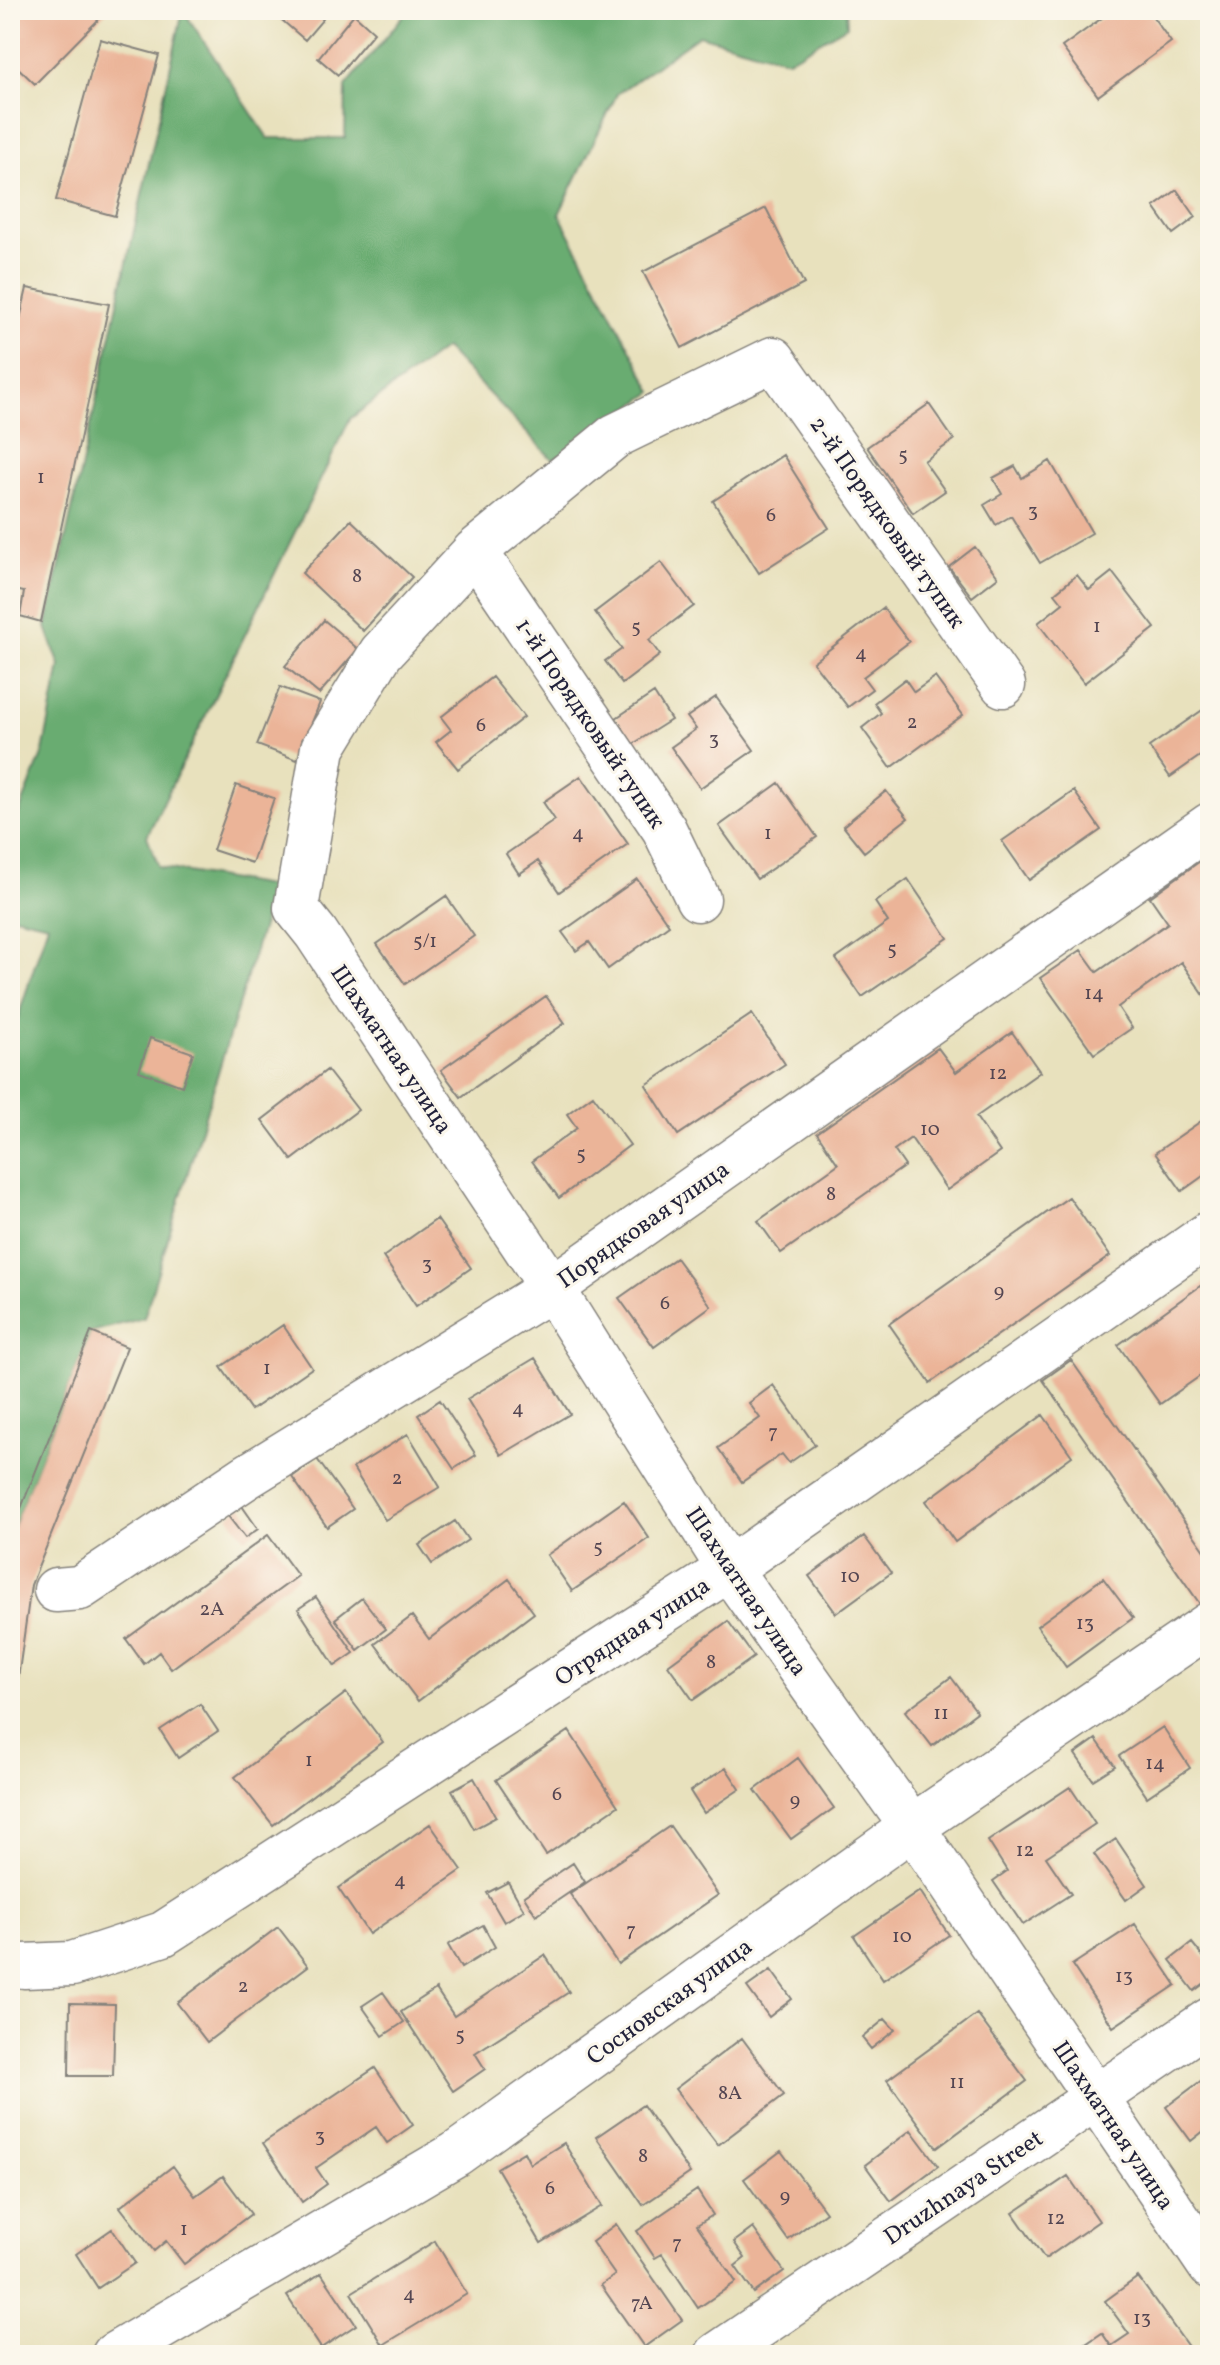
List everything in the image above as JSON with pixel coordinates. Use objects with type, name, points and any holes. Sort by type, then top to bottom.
[{"type":"street","name":"2-й Порядковый тупик","points":[[475,551],[615,436],[773,359],[1003,685]]},
{"type":"street","name":"1-й Порядковый тупик","points":[[475,551],[664,829],[698,899]]},
{"type":"street","name":"Шахматная улица","points":[[475,551],[381,653],[323,748],[296,908],[325,946],[552,1288],[729,1569],[912,1827],[1210,2266]]},
{"type":"street","name":"Порядковая улица","points":[[56,1590],[80,1588],[246,1477],[552,1288],[1210,825]]},
{"type":"street","name":"Отрядная улица","points":[[24,1966],[72,1964],[163,1934],[729,1569],[1210,1233]]},
{"type":"street","name":"Сосновская улица","points":[[114,2355],[456,2154],[912,1827],[1210,1624]]},
{"type":"street","name":"Druzhnaya Street","points":[[717,2355],[1210,2020]]},
{"type":"green space","points":[[183,10],[268,138],[345,138],[346,86],[408,10],[846,10],[847,26],[788,60],[699,35],[617,94],[559,214],[653,392],[553,460],[445,348],[350,419],[147,836],[159,867],[274,887],[144,1318],[91,1332],[10,1536],[10,1042],[48,924],[10,915],[10,835],[43,752],[60,666],[46,627]]},
{"type":"building","points":[[10,10],[108,10],[35,84],[10,60]]},
{"type":"building","points":[[282,10],[312,10],[323,19],[305,40],[277,16]]},
{"type":"building","points":[[1113,10],[1148,10],[1171,42],[1098,96],[1062,47]]},
{"type":"building","points":[[354,14],[374,32],[338,75],[318,58]]},
{"type":"building","points":[[100,39],[159,55],[115,216],[56,200]]},
{"type":"building","points":[[1177,190],[1196,217],[1173,234],[1154,207]]},
{"type":"building","points":[[766,208],[804,284],[682,348],[643,272]]},
{"type":"building","points":[[27,288],[109,304],[41,622],[20,616],[24,592],[10,589],[10,363]]},
{"type":"building","points":[[929,404],[954,440],[924,461],[945,491],[913,513],[867,447]]},
{"type":"building","points":[[783,455],[829,528],[759,573],[713,501]]},
{"type":"building","points":[[1050,461],[1092,533],[1040,563],[1011,516],[996,525],[984,505],[1002,494],[993,478],[1015,466],[1022,478]]},
{"type":"building","points":[[351,520],[412,577],[363,631],[302,573]]},
{"type":"building","points":[[975,547],[998,577],[972,597],[949,567]]},
{"type":"building","points":[[661,562],[694,606],[649,640],[660,655],[622,684],[605,661],[622,649],[595,612]]},
{"type":"building","points":[[1112,572],[1155,628],[1084,683],[1038,623],[1063,603],[1055,593],[1077,575],[1089,590]]},
{"type":"building","points":[[883,608],[909,642],[863,677],[872,689],[848,707],[813,662]]},
{"type":"building","points":[[324,620],[358,649],[319,694],[285,666]]},
{"type":"building","points":[[492,677],[524,717],[458,769],[436,742],[451,730],[441,717]]},
{"type":"building","points":[[935,677],[963,715],[891,768],[862,728],[881,713],[874,703],[905,679],[914,692]]},
{"type":"building","points":[[280,687],[320,702],[297,760],[257,745]]},
{"type":"building","points":[[654,693],[671,720],[633,744],[616,718]]},
{"type":"building","points":[[716,697],[754,750],[700,788],[671,747],[696,729],[687,717]]},
{"type":"building","points":[[1204,709],[1210,718],[1210,749],[1170,777],[1149,747]]},
{"type":"building","points":[[581,776],[628,844],[559,892],[538,861],[519,874],[506,854],[555,820],[543,802]]},
{"type":"building","points":[[779,783],[817,837],[757,879],[719,826]]},
{"type":"building","points":[[236,785],[274,798],[252,863],[213,850]]},
{"type":"building","points":[[886,791],[908,818],[864,852],[843,826]]},
{"type":"building","points":[[1074,791],[1101,830],[1029,880],[1002,841]]},
{"type":"building","points":[[1210,854],[1210,1004],[1181,962],[1118,1007],[1132,1028],[1094,1054],[1040,978],[1081,950],[1097,972],[1168,923],[1150,897]]},
{"type":"building","points":[[637,879],[669,925],[608,969],[589,942],[576,951],[562,932]]},
{"type":"building","points":[[908,879],[948,938],[862,997],[836,959],[888,922],[875,902]]},
{"type":"building","points":[[446,896],[474,936],[405,984],[377,944]]},
{"type":"building","points":[[546,996],[565,1023],[461,1097],[441,1070]]},
{"type":"building","points":[[752,1014],[785,1064],[678,1135],[646,1085]]},
{"type":"building","points":[[1012,1032],[1040,1072],[976,1117],[1000,1152],[947,1190],[911,1138],[894,1150],[905,1166],[781,1253],[758,1221],[838,1164],[817,1133],[938,1048],[956,1072]]},
{"type":"building","points":[[150,1038],[193,1053],[182,1086],[139,1071]]},
{"type":"building","points":[[327,1070],[358,1110],[292,1160],[262,1120]]},
{"type":"building","points":[[593,1095],[630,1145],[559,1198],[532,1161],[577,1128],[567,1114]]},
{"type":"building","points":[[1210,1115],[1210,1171],[1182,1191],[1155,1153]]},
{"type":"building","points":[[1069,1197],[1110,1256],[930,1383],[889,1324]]},
{"type":"building","points":[[437,1219],[471,1268],[416,1306],[383,1257]]},
{"type":"building","points":[[676,1258],[711,1306],[654,1347],[619,1298]]},
{"type":"building","points":[[1210,1279],[1210,1369],[1160,1404],[1118,1345]]},
{"type":"building","points":[[283,1325],[312,1368],[251,1410],[221,1367]]},
{"type":"building","points":[[91,1332],[127,1347],[31,1585],[10,1722],[10,1536]]},
{"type":"building","points":[[535,1358],[570,1414],[501,1455],[467,1399]]},
{"type":"building","points":[[1071,1360],[1210,1558],[1210,1597],[1200,1604],[1043,1380]]},
{"type":"building","points":[[773,1385],[815,1445],[789,1463],[782,1454],[742,1482],[718,1448],[760,1418],[749,1403]]},
{"type":"building","points":[[440,1400],[476,1455],[454,1469],[418,1415]]},
{"type":"building","points":[[1043,1415],[1072,1456],[955,1542],[926,1501]]},
{"type":"building","points":[[408,1434],[440,1487],[385,1520],[353,1468]]},
{"type":"building","points":[[317,1459],[353,1509],[327,1527],[292,1477]]},
{"type":"building","points":[[624,1501],[649,1538],[572,1591],[547,1555]]},
{"type":"building","points":[[242,1506],[258,1529],[245,1538],[228,1516]]},
{"type":"building","points":[[455,1521],[468,1540],[432,1564],[419,1545]]},
{"type":"building","points":[[268,1535],[298,1576],[171,1669],[159,1652],[144,1664],[126,1639]]},
{"type":"building","points":[[864,1536],[891,1573],[836,1613],[809,1576]]},
{"type":"building","points":[[1103,1578],[1133,1618],[1066,1667],[1037,1626]]},
{"type":"building","points":[[509,1579],[534,1613],[418,1701],[375,1644],[412,1616],[429,1639]]},
{"type":"building","points":[[316,1597],[354,1653],[335,1666],[298,1609]]},
{"type":"building","points":[[362,1598],[386,1629],[358,1650],[335,1619]]},
{"type":"building","points":[[728,1621],[754,1657],[693,1700],[668,1665]]},
{"type":"building","points":[[951,1677],[977,1712],[932,1746],[905,1711]]},
{"type":"building","points":[[346,1693],[383,1742],[273,1825],[235,1777]]},
{"type":"building","points":[[200,1704],[218,1731],[178,1758],[160,1730]]},
{"type":"building","points":[[1163,1727],[1190,1768],[1147,1797],[1119,1756]]},
{"type":"building","points":[[569,1731],[618,1806],[546,1855],[496,1780]]},
{"type":"building","points":[[1096,1739],[1115,1766],[1093,1780],[1075,1754]]},
{"type":"building","points":[[798,1758],[834,1808],[791,1839],[755,1790]]},
{"type":"building","points":[[726,1768],[740,1789],[704,1813],[690,1791]]},
{"type":"building","points":[[474,1778],[496,1817],[474,1829],[452,1790]]},
{"type":"building","points":[[1070,1787],[1095,1824],[1046,1857],[1071,1894],[1023,1925],[993,1881],[1007,1871],[988,1841]]},
{"type":"building","points":[[430,1824],[462,1870],[369,1934],[338,1888]]},
{"type":"building","points":[[670,1826],[718,1895],[618,1964],[570,1894]]},
{"type":"building","points":[[1116,1839],[1147,1885],[1126,1900],[1094,1854]]},
{"type":"building","points":[[573,1863],[585,1882],[536,1915],[524,1896]]},
{"type":"building","points":[[508,1882],[524,1910],[504,1922],[487,1893]]},
{"type":"building","points":[[920,1891],[949,1935],[883,1980],[854,1936]]},
{"type":"building","points":[[1135,1924],[1176,1985],[1113,2027],[1072,1965]]},
{"type":"building","points":[[483,1925],[495,1947],[461,1968],[448,1945]]},
{"type":"building","points":[[278,1927],[308,1966],[207,2042],[177,2003]]},
{"type":"building","points":[[1192,1943],[1210,1965],[1210,1979],[1194,1991],[1170,1960]]},
{"type":"building","points":[[545,1955],[569,1992],[475,2053],[485,2069],[453,2091],[401,2012],[436,1989],[454,2016]]},
{"type":"building","points":[[771,1970],[792,1999],[769,2017],[747,1987]]},
{"type":"building","points":[[383,1992],[404,2022],[383,2036],[362,2006]]},
{"type":"building","points":[[70,2003],[115,2004],[113,2076],[69,2076]]},
{"type":"building","points":[[977,2014],[1027,2081],[937,2148],[887,2080]]},
{"type":"building","points":[[885,2019],[895,2030],[871,2049],[862,2038]]},
{"type":"building","points":[[742,2038],[784,2095],[718,2145],[675,2089]]},
{"type":"building","points":[[375,2068],[413,2125],[387,2143],[376,2127],[316,2168],[327,2184],[302,2202],[263,2143]]},
{"type":"building","points":[[1210,2074],[1210,2126],[1191,2141],[1166,2107]]},
{"type":"building","points":[[643,2105],[690,2173],[643,2205],[596,2137]]},
{"type":"building","points":[[911,2130],[938,2166],[891,2201],[865,2165]]},
{"type":"building","points":[[564,2143],[602,2206],[541,2243],[497,2168],[524,2152],[530,2164]]},
{"type":"building","points":[[781,2151],[826,2212],[788,2240],[744,2179]]},
{"type":"building","points":[[173,2166],[195,2196],[223,2176],[251,2214],[184,2264],[166,2241],[154,2251],[120,2207]]},
{"type":"building","points":[[1068,2176],[1099,2221],[1045,2259],[1013,2213]]},
{"type":"building","points":[[697,2190],[713,2215],[697,2225],[736,2282],[698,2308],[662,2254],[655,2258],[637,2231]]},
{"type":"building","points":[[616,2224],[682,2320],[644,2347],[601,2285],[615,2275],[592,2242]]},
{"type":"building","points":[[753,2228],[784,2271],[754,2293],[735,2266],[745,2258],[734,2242]]},
{"type":"building","points":[[112,2229],[135,2263],[98,2288],[76,2254]]},
{"type":"building","points":[[435,2241],[467,2294],[383,2345],[351,2293]]},
{"type":"building","points":[[321,2273],[356,2325],[321,2348],[287,2296]]},
{"type":"building","points":[[1138,2277],[1194,2355],[1090,2355],[1083,2346],[1102,2333],[1111,2346],[1129,2334],[1105,2301]]}]
